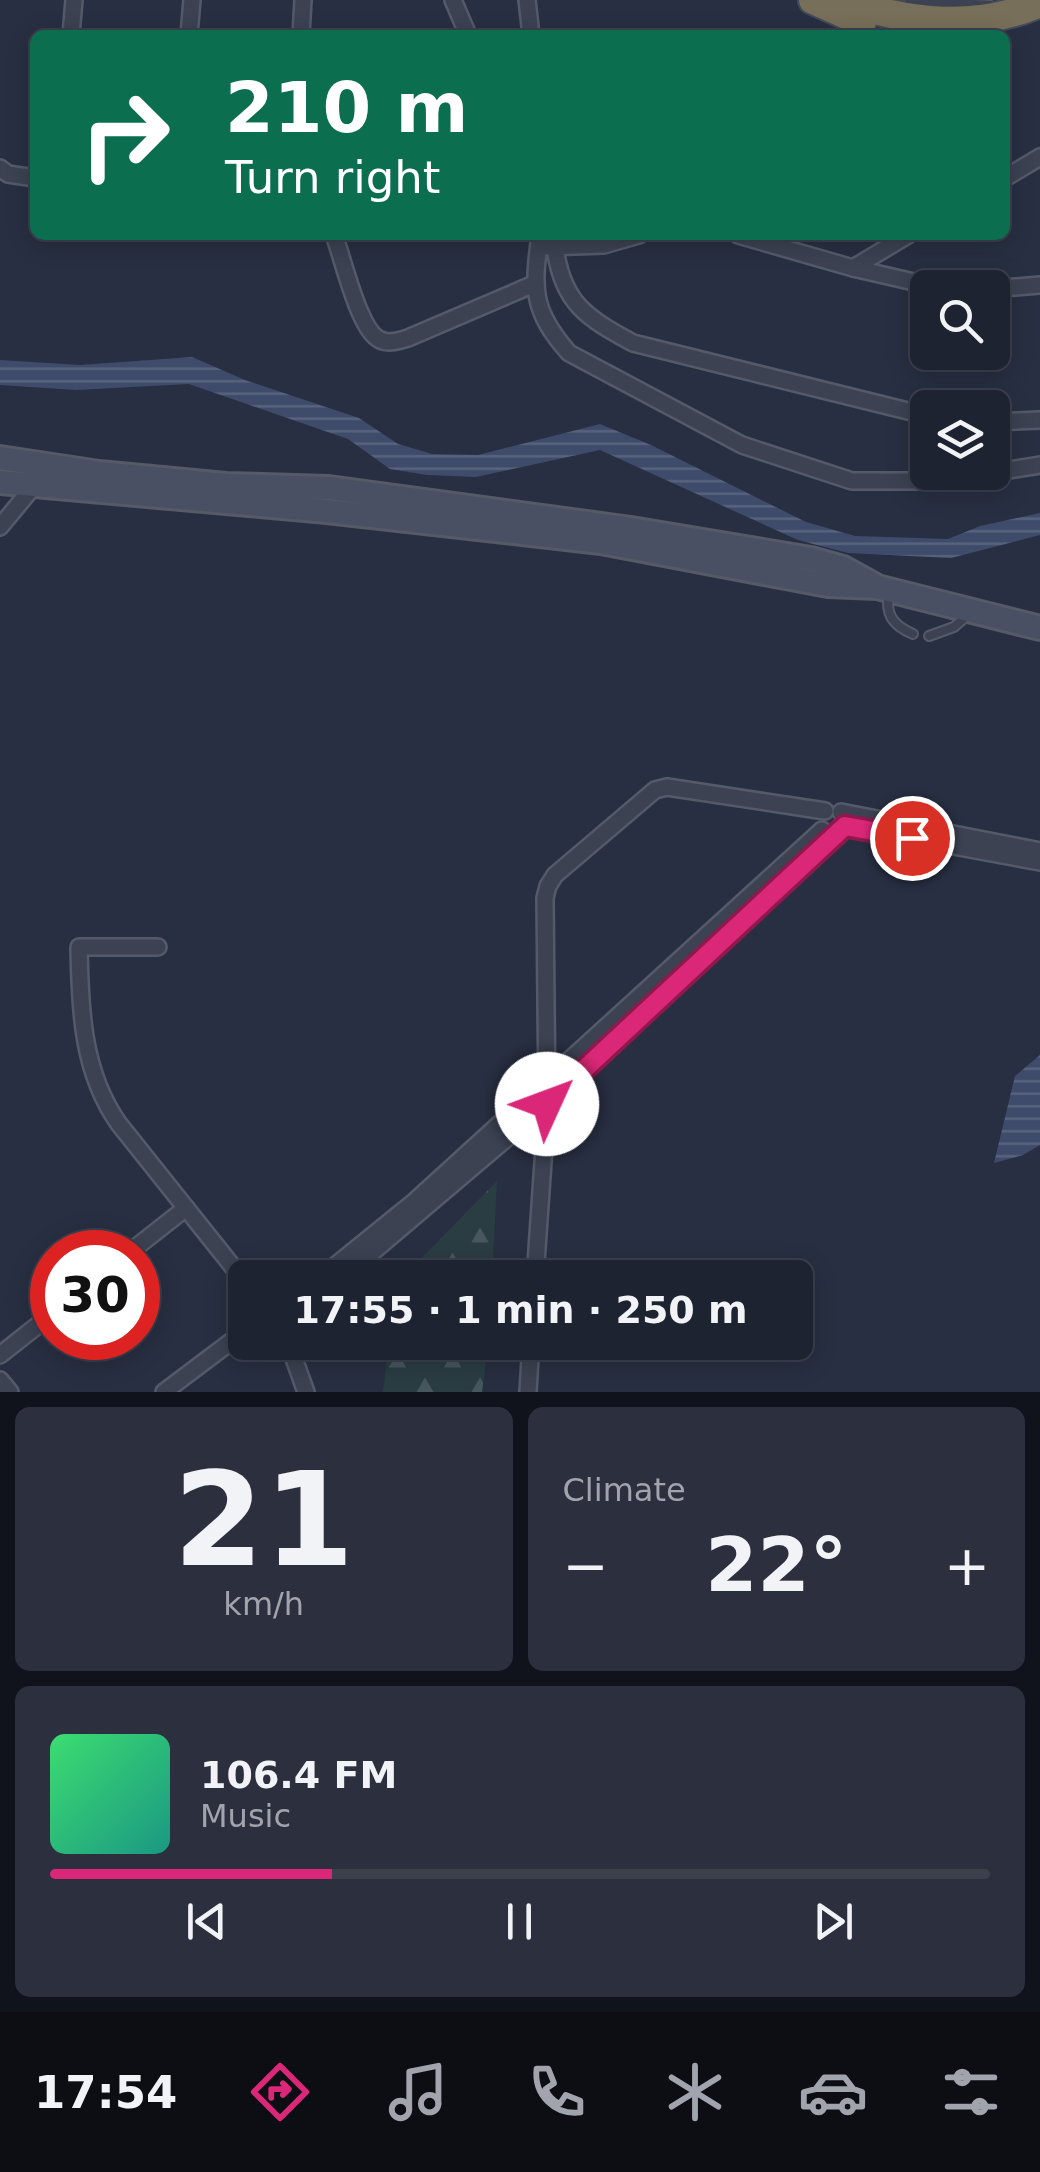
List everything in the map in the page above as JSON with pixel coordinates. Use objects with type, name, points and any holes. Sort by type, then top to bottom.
[{"type":"highway","points":[[813,0],[854,20],[897,30]]},
{"type":"highway","points":[[845,0],[872,11],[921,20],[991,18],[1036,11]]},
{"type":"highway","points":[[990,30],[1036,11]]},
{"type":"main road","points":[[0,458],[100,473],[729,544],[843,568],[883,588],[1040,628]]},
{"type":"main road","points":[[0,482],[33,487],[328,499]]},
{"type":"street","points":[[71,30],[74,0]]},
{"type":"street","points":[[189,30],[192,0]]},
{"type":"street","points":[[301,30],[303,0]]},
{"type":"street","points":[[454,0],[466,30]]},
{"type":"street","points":[[527,0],[530,30]]},
{"type":"street","points":[[1010,175],[1040,157]]},
{"type":"street","points":[[0,168],[8,174],[30,177]]},
{"type":"street","points":[[336,240],[364,319],[375,338],[386,342],[396,342],[534,284]]},
{"type":"street","points":[[544,243],[604,245],[622,240]]},
{"type":"street","points":[[755,240],[910,281]]},
{"type":"street","points":[[852,268],[900,240]]},
{"type":"street","points":[[544,243],[534,284],[539,309],[554,337],[569,353],[742,445],[852,481],[940,481],[1040,466]]},
{"type":"street","points":[[544,243],[576,304],[597,324],[634,343],[910,412]]},
{"type":"street","points":[[1010,288],[1040,285]]},
{"type":"street","points":[[1010,421],[1040,420]]},
{"type":"street","points":[[0,528],[33,487]]},
{"type":"street","points":[[536,1260],[547,1104],[545,898],[555,875],[655,790],[667,787],[1040,862]]},
{"type":"street","points":[[342,1260],[414,1201],[834,823],[1040,851]]},
{"type":"street","points":[[363,1260],[547,1104],[834,823]]},
{"type":"street","points":[[158,948],[80,948],[86,1044],[102,1100],[228,1261]]},
{"type":"street","points":[[524,1102],[524,1117],[530,1119]]},
{"type":"street","points":[[158,1230],[186,1208]]},
{"type":"street","points":[[0,1355],[30,1331]]},
{"type":"street","points":[[164,1392],[228,1344]]},
{"type":"street","points":[[294,1360],[306,1392]]},
{"type":"street","points":[[528,1392],[530,1360]]},
{"type":"street","points":[[0,1380],[10,1392]]},
{"type":"lane","points":[[909,0],[1036,11]]},
{"type":"lane","points":[[883,588],[893,622],[913,634]]},
{"type":"lane","points":[[929,636],[954,627],[972,612]]},
{"type":"green space","points":[[497,1181],[493,1260],[420,1260]]},
{"type":"green space","points":[[387,1360],[486,1360],[482,1392],[383,1392]]},
{"type":"water","points":[[192,357],[245,380],[359,418],[398,444],[432,454],[478,455],[600,424],[806,522],[855,536],[948,539],[980,526],[1040,513],[1040,535],[951,558],[848,553],[798,540],[600,450],[476,477],[427,475],[390,469],[348,439],[189,384],[76,390],[0,385],[0,360],[80,365]]},
{"type":"water","points":[[1040,1055],[1040,1145],[1023,1155],[994,1163],[1015,1076]]},
{"type":"route","points":[[547,1104],[845,826],[912,838]]}]
